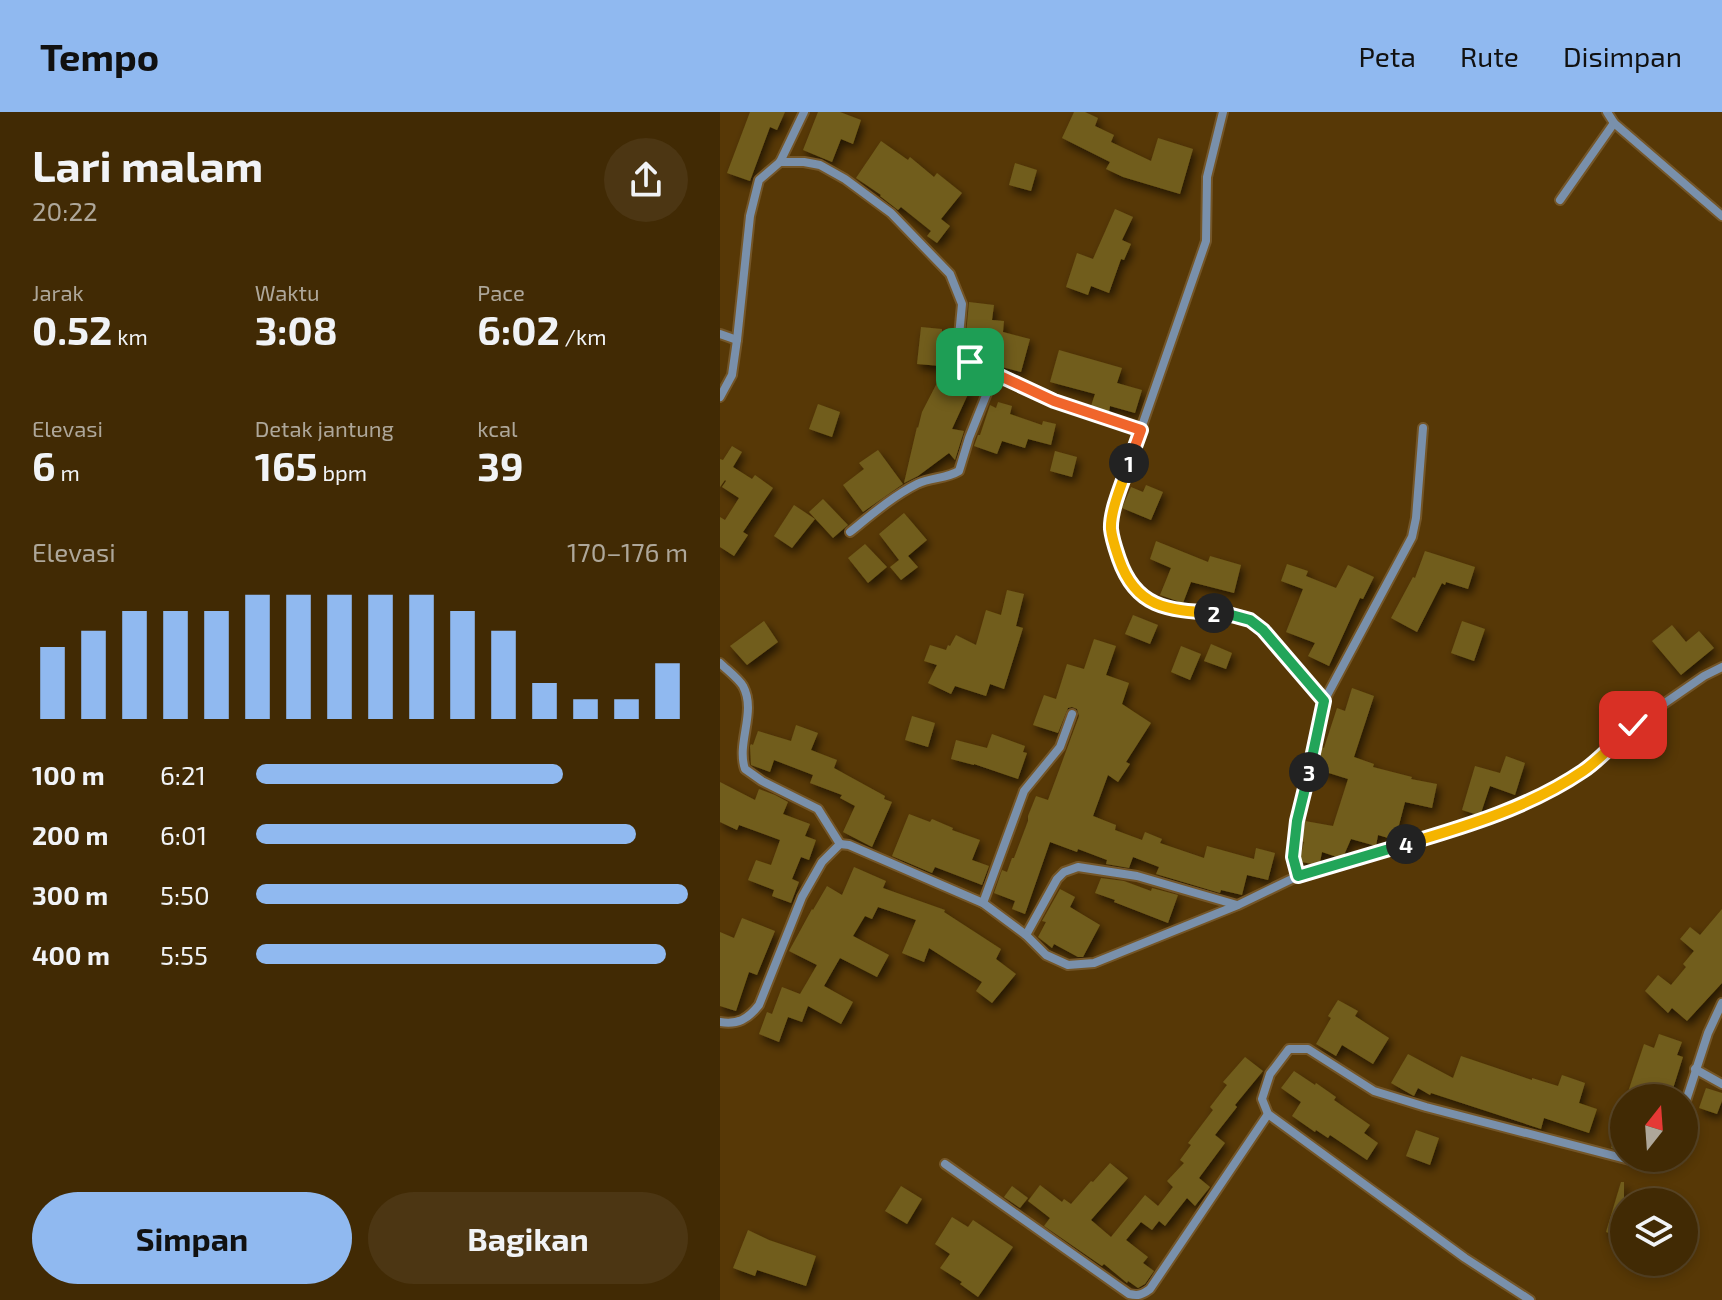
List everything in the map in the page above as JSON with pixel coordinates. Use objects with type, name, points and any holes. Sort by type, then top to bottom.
[{"type":"street","points":[[720,397],[732,375],[750,216],[759,180],[780,162],[804,112]]},
{"type":"street","points":[[1223,112],[1207,177],[1206,241],[1118,495],[1111,527],[1124,574],[1140,596],[1163,607],[1228,614],[1250,620],[1263,630],[1324,701]]},
{"type":"street","points":[[1607,112],[1614,123],[1722,216]]},
{"type":"street","points":[[1560,200],[1614,123]]},
{"type":"street","points":[[780,162],[820,165],[845,179],[891,213],[950,274],[962,304],[958,347],[970,362],[1054,401],[1141,430]]},
{"type":"street","points":[[720,334],[737,340]]},
{"type":"street","points":[[850,532],[919,483],[959,471],[995,373]]},
{"type":"street","points":[[1298,876],[1293,857],[1297,821],[1324,701],[1412,537],[1423,428]]},
{"type":"street","points":[[720,663],[742,685],[747,701],[745,769],[818,809],[840,844]]},
{"type":"street","points":[[840,844],[906,868],[983,903],[1026,935],[1046,955],[1068,965],[1094,963],[1238,905],[1298,876],[1479,822],[1551,791],[1585,770],[1633,725],[1722,667]]},
{"type":"street","points":[[983,903],[1024,791],[1060,747],[1072,714]]},
{"type":"street","points":[[720,1022],[740,1022],[751,1016],[759,1005],[802,897],[822,862],[840,844]]},
{"type":"street","points":[[1026,935],[1057,879],[1064,872],[1078,867],[1137,876],[1238,905]]},
{"type":"street","points":[[1691,1084],[1722,1003]]},
{"type":"street","points":[[1530,1300],[1465,1258],[1268,1114],[1262,1099],[1270,1074],[1289,1049],[1308,1049],[1374,1091],[1610,1155]]},
{"type":"street","points":[[1695,1069],[1722,1084]]},
{"type":"street","points":[[945,1164],[1129,1294],[1137,1296],[1150,1289],[1268,1114]]},
{"type":"building","points":[[750,112],[785,112],[777,130],[770,127],[750,181],[727,173]]},
{"type":"building","points":[[818,112],[840,112],[861,120],[853,144],[841,139],[832,162],[803,150]]},
{"type":"building","points":[[1074,112],[1085,112],[1098,118],[1095,126],[1114,135],[1111,142],[1151,161],[1158,138],[1193,149],[1180,194],[1106,169],[1110,162],[1062,138]]},
{"type":"building","points":[[881,141],[908,160],[910,157],[934,177],[937,173],[962,193],[941,219],[950,226],[937,243],[927,236],[931,231],[856,178]]},
{"type":"building","points":[[1015,163],[1037,170],[1031,191],[1009,185]]},
{"type":"building","points":[[1115,209],[1133,217],[1122,240],[1131,244],[1124,260],[1121,259],[1109,293],[1091,286],[1088,295],[1066,287],[1077,253],[1093,259]]},
{"type":"building","points":[[969,302],[994,305],[992,320],[1004,321],[1003,332],[1030,339],[1021,372],[998,366],[1002,355],[970,351],[965,345]]},
{"type":"building","points":[[921,327],[942,329],[941,366],[917,364]]},
{"type":"building","points":[[1059,350],[1122,368],[1117,383],[1142,390],[1135,413],[1110,406],[1109,412],[1091,406],[1095,394],[1050,382]]},
{"type":"building","points":[[939,379],[969,392],[952,429],[964,431],[955,460],[949,453],[904,483],[922,412]]},
{"type":"building","points":[[998,402],[1012,406],[1010,414],[1042,425],[1043,421],[1056,424],[1051,445],[1028,439],[1025,448],[1002,441],[997,454],[974,446],[990,405],[996,408]]},
{"type":"building","points":[[818,404],[840,412],[832,437],[809,429]]},
{"type":"building","points":[[732,446],[742,452],[733,467],[752,479],[755,475],[773,488],[743,532],[748,535],[734,556],[720,547],[720,517],[725,520],[739,498],[722,487],[725,480],[720,487],[720,459],[723,460]]},
{"type":"building","points":[[878,450],[903,484],[863,512],[843,485],[864,469],[859,463]]},
{"type":"building","points":[[1055,451],[1077,457],[1072,477],[1050,471]]},
{"type":"building","points":[[1146,485],[1163,492],[1151,520],[1122,508],[1131,487],[1143,492]]},
{"type":"building","points":[[823,499],[848,525],[833,538],[809,512]]},
{"type":"building","points":[[794,505],[815,519],[792,548],[774,536]]},
{"type":"building","points":[[904,513],[927,540],[908,556],[918,567],[901,580],[890,567],[899,560],[879,534]]},
{"type":"building","points":[[1156,541],[1208,562],[1210,556],[1241,565],[1234,593],[1191,582],[1183,603],[1160,595],[1171,568],[1150,559]]},
{"type":"building","points":[[865,544],[887,567],[868,583],[848,558]]},
{"type":"building","points":[[1425,551],[1475,567],[1468,589],[1442,583],[1417,632],[1391,618],[1415,578]]},
{"type":"building","points":[[1287,564],[1308,571],[1306,576],[1336,588],[1348,565],[1374,577],[1363,599],[1360,598],[1329,666],[1308,656],[1315,643],[1286,632],[1303,589],[1281,581]]},
{"type":"building","points":[[1007,590],[1024,594],[1016,626],[1023,628],[1004,689],[990,684],[986,696],[955,686],[951,694],[928,683],[937,665],[924,661],[930,645],[946,650],[956,635],[976,645],[986,610],[1001,615]]},
{"type":"building","points":[[1133,615],[1158,625],[1150,644],[1125,634]]},
{"type":"building","points":[[764,621],[778,642],[747,665],[730,646]]},
{"type":"building","points":[[1462,621],[1485,629],[1474,661],[1451,653]]},
{"type":"building","points":[[1672,625],[1686,642],[1699,631],[1714,648],[1681,675],[1652,641]]},
{"type":"building","points":[[1094,639],[1116,646],[1106,675],[1129,683],[1122,704],[1151,723],[1126,762],[1130,764],[1118,782],[1108,775],[1093,816],[1116,825],[1115,830],[1142,840],[1145,832],[1162,839],[1160,843],[1204,858],[1207,846],[1254,859],[1256,848],[1275,853],[1268,880],[1247,875],[1242,895],[1221,890],[1220,893],[1156,874],[1159,867],[1133,857],[1129,868],[1106,864],[1107,860],[1050,842],[1025,914],[1012,909],[1015,901],[994,893],[1002,870],[1007,872],[1014,858],[1036,796],[1048,800],[1079,716],[1077,709],[1068,708],[1058,733],[1033,725],[1044,695],[1056,699],[1067,664],[1084,669]]},
{"type":"building","points":[[1211,644],[1232,653],[1226,669],[1204,661]]},
{"type":"building","points":[[1181,646],[1201,654],[1190,680],[1171,672]]},
{"type":"building","points":[[1352,688],[1374,696],[1354,757],[1374,764],[1373,767],[1437,784],[1432,808],[1405,802],[1398,829],[1402,830],[1400,838],[1395,840],[1378,835],[1376,846],[1351,839],[1344,855],[1337,857],[1322,852],[1320,862],[1302,862],[1305,821],[1333,826],[1348,779],[1316,769],[1321,747],[1324,748],[1337,708],[1345,711]]},
{"type":"building","points":[[912,716],[935,723],[928,747],[905,740]]},
{"type":"building","points":[[796,725],[818,733],[811,750],[837,760],[834,768],[892,802],[872,847],[843,832],[855,806],[840,798],[842,795],[810,783],[813,775],[774,760],[770,772],[751,765],[750,746],[758,731],[791,741]]},
{"type":"building","points":[[992,734],[1025,746],[1023,752],[1027,753],[1018,779],[951,759],[956,740],[987,748]]},
{"type":"building","points":[[1506,756],[1525,763],[1515,795],[1490,786],[1481,813],[1478,815],[1462,810],[1475,766],[1500,773]]},
{"type":"building","points":[[720,782],[755,800],[759,789],[775,795],[788,802],[783,814],[810,824],[805,836],[816,840],[809,860],[801,857],[792,879],[799,882],[791,903],[772,896],[774,890],[748,880],[756,860],[771,865],[780,840],[739,825],[737,830],[720,822]]},
{"type":"building","points":[[909,814],[930,822],[932,819],[980,840],[972,860],[989,866],[982,885],[935,867],[932,873],[892,856]]},
{"type":"building","points":[[854,867],[886,881],[883,888],[945,910],[1001,949],[996,959],[1016,974],[992,1003],[976,991],[982,982],[929,948],[924,962],[902,953],[916,920],[878,907],[872,919],[865,916],[853,936],[889,955],[877,977],[840,958],[824,986],[853,1002],[841,1024],[808,1006],[802,1022],[788,1017],[779,1042],[759,1034],[767,1012],[772,1014],[782,987],[800,994],[817,965],[789,951],[827,886],[842,895]]},
{"type":"building","points":[[1101,878],[1178,895],[1168,923],[1095,893]]},
{"type":"building","points":[[1060,889],[1075,897],[1070,907],[1100,925],[1083,957],[1054,944],[1052,948],[1038,937],[1046,922],[1042,921]]},
{"type":"building","points":[[1722,909],[1722,983],[1687,1021],[1672,1008],[1668,1013],[1645,991],[1658,975],[1671,985],[1694,951],[1680,939],[1690,927],[1700,935]]},
{"type":"building","points":[[742,918],[775,931],[757,975],[749,972],[736,1011],[720,1006],[720,932],[734,938]]},
{"type":"building","points":[[1338,1000],[1358,1011],[1355,1016],[1389,1038],[1373,1064],[1342,1045],[1336,1056],[1316,1044]]},
{"type":"building","points":[[1659,1034],[1682,1042],[1677,1055],[1683,1057],[1674,1084],[1631,1084],[1644,1044],[1654,1048]]},
{"type":"building","points":[[1408,1054],[1453,1078],[1461,1056],[1558,1086],[1562,1075],[1585,1083],[1579,1103],[1597,1109],[1589,1133],[1544,1118],[1541,1129],[1430,1095],[1418,1088],[1414,1096],[1391,1083]]},
{"type":"building","points":[[1245,1057],[1263,1071],[1215,1135],[1225,1143],[1199,1178],[1210,1187],[1195,1206],[1187,1198],[1165,1226],[1159,1221],[1152,1230],[1141,1222],[1126,1240],[1148,1257],[1143,1263],[1154,1271],[1145,1284],[1138,1288],[1127,1283],[1104,1264],[1102,1266],[1044,1226],[1050,1218],[1028,1201],[1040,1185],[1062,1202],[1064,1199],[1071,1204],[1110,1163],[1128,1178],[1091,1220],[1111,1237],[1145,1195],[1158,1206],[1173,1187],[1167,1181],[1184,1163],[1180,1160],[1191,1145],[1188,1143],[1227,1085],[1223,1082]]},
{"type":"building","points":[[1294,1071],[1336,1097],[1334,1100],[1370,1125],[1364,1133],[1378,1143],[1367,1160],[1330,1135],[1328,1138],[1315,1132],[1292,1116],[1301,1102],[1281,1088]]},
{"type":"building","points":[[1706,1088],[1722,1093],[1717,1114],[1699,1108]]},
{"type":"building","points":[[1416,1130],[1439,1138],[1430,1165],[1406,1156]]},
{"type":"building","points":[[901,1186],[922,1199],[907,1224],[885,1211]]},
{"type":"building","points":[[1012,1186],[1028,1198],[1020,1208],[1004,1197]]},
{"type":"building","points":[[952,1217],[968,1227],[973,1220],[1013,1247],[978,1297],[940,1268],[950,1254],[935,1244]]},
{"type":"building","points":[[748,1230],[816,1256],[806,1286],[757,1270],[755,1276],[733,1268]]},
{"type":"route","points":[[970,362],[1054,401],[1141,430],[1118,495],[1111,527],[1124,574],[1140,596],[1163,607],[1228,614],[1250,620],[1263,630],[1324,701],[1297,821],[1293,857],[1298,876],[1479,822],[1551,791],[1585,770],[1633,725]]}]
